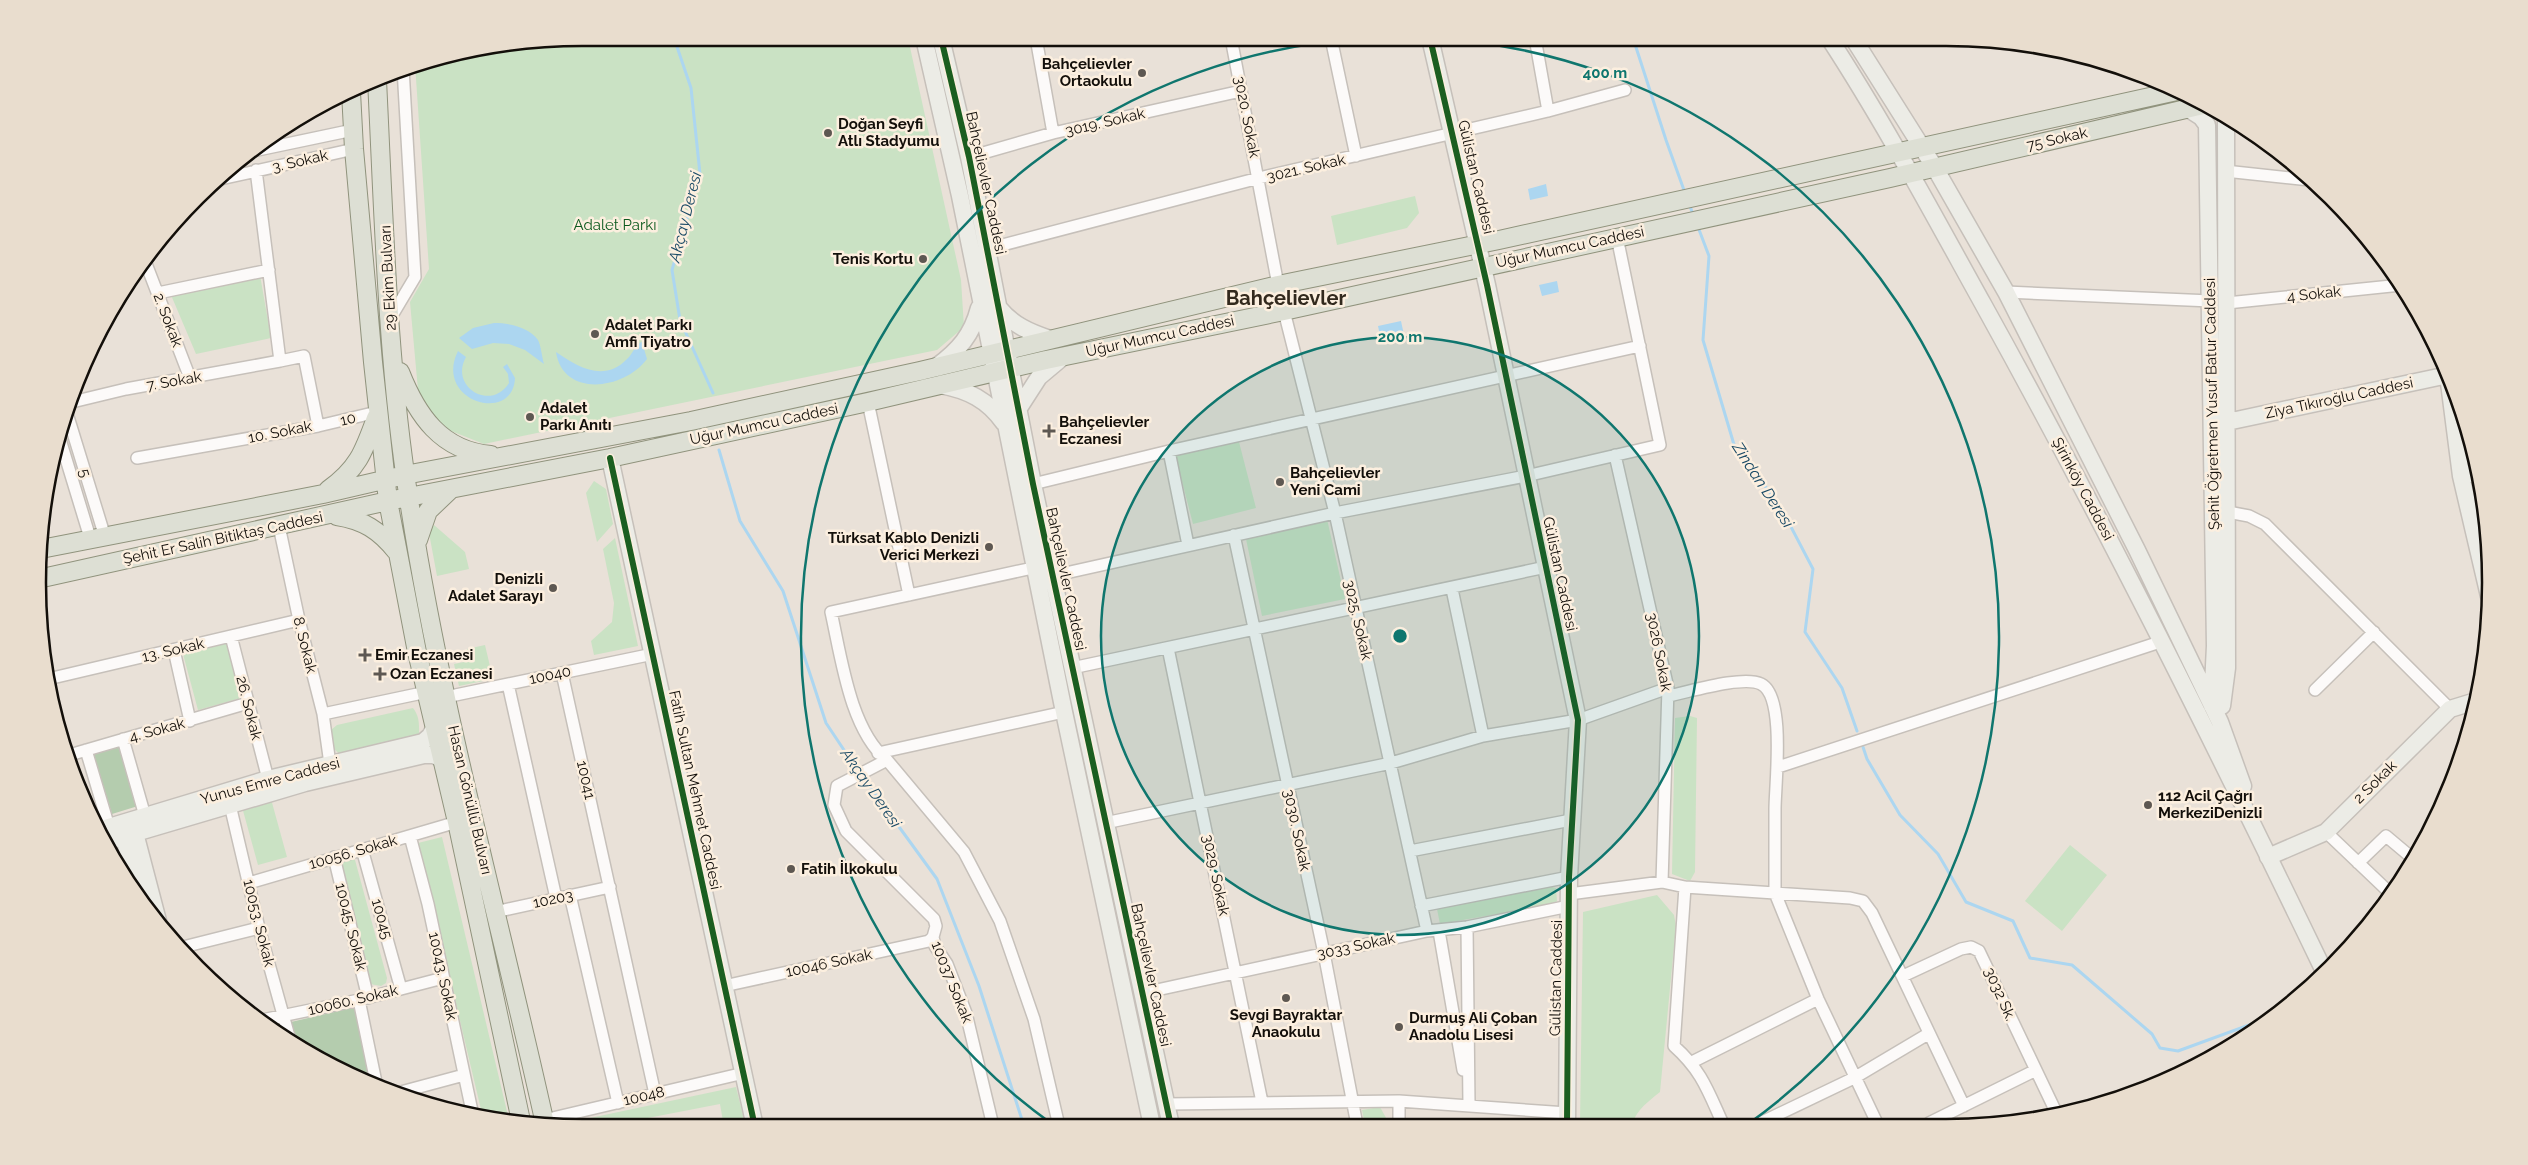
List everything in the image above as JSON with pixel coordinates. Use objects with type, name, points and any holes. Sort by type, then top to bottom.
[{"type":"main road","name":"29 Ekim Bulvarı","points":[[376,87],[390,319],[405,475]]},
{"type":"main road","name":"75 Sokak","points":[[1898,151],[1922,148],[2165,94]]},
{"type":"main road","name":"29 Ekim Bulvarı","points":[[351,99],[377,412],[385,479]]},
{"type":"main road","name":"75 Sokak","points":[[1911,174],[2191,106]]},
{"type":"main road","name":"Uğur Mumcu Caddesi","points":[[405,475],[509,457],[691,421],[935,368],[1278,285],[1478,244],[1898,151]]},
{"type":"main road","name":"Uğur Mumcu Caddesi","points":[[408,498],[610,458],[868,402],[1064,356],[1284,311],[1911,174]]},
{"type":"main road","points":[[393,356],[414,405],[439,436],[470,452],[509,457]]},
{"type":"main road","points":[[324,494],[346,477],[358,461],[377,412]]},
{"type":"main road","name":"Şehit Er Salih Bitiktaş Caddesi","points":[[47,548],[324,494],[405,475]]},
{"type":"main road","name":"Hasan Gönüllü Bulvarı","points":[[405,475],[446,697],[543,1118]]},
{"type":"main road","name":"Hasan Gönüllü Bulvarı","points":[[385,479],[397,552],[520,1115]]},
{"type":"main road","points":[[418,548],[423,520],[428,511],[451,489]]},
{"type":"main road","name":"Şehit Er Salih Bitiktaş Caddesi","points":[[46,577],[408,498]]},
{"type":"main road","points":[[329,515],[361,521],[371,526],[386,538],[397,552]]},
{"type":"street","name":"Bahçelievler Caddesi","points":[[926,46],[935,79],[980,303],[999,352],[1003,370],[1006,426],[1064,712],[1151,1119]]},
{"type":"street","name":"Bahçelievler Caddesi","points":[[943,46],[970,157],[999,308],[999,352]]},
{"type":"street","points":[[1037,46],[1053,133]]},
{"type":"street","name":"3020. Sokak","points":[[1233,46],[1278,285]]},
{"type":"street","points":[[1333,46],[1356,156]]},
{"type":"street","name":"Gülistan Caddesi","points":[[1432,46],[1483,266],[1578,720],[1569,877],[1567,1119]]},
{"type":"street","points":[[1536,46],[1548,111]]},
{"type":"street","name":"Şirinköy Caddesi","points":[[1834,46],[1911,174],[2035,397],[2163,641],[2209,719]]},
{"type":"street","name":"Şirinköy Caddesi","points":[[1858,46],[1935,168],[2006,292],[2137,550],[2257,832],[2321,965]]},
{"type":"street","points":[[390,319],[415,278],[404,77]]},
{"type":"street","name":"3021. Sokak","points":[[987,249],[1259,178],[1548,111],[1625,90]]},
{"type":"street","name":"3019. Sokak","points":[[970,157],[1053,133],[1241,91]]},
{"type":"street","name":"Şehit Öğretmen Yusuf Batur Caddesi","points":[[2198,110],[2207,125],[2227,422],[2227,668],[2209,719]]},
{"type":"street","name":"Şehit Öğretmen Yusuf Batur Caddesi","points":[[2209,719],[2215,646],[2219,302],[2226,126]]},
{"type":"street","points":[[269,148],[353,130]]},
{"type":"street","name":"3. Sokak","points":[[233,176],[354,148]]},
{"type":"street","points":[[256,170],[280,361]]},
{"type":"street","points":[[2225,171],[2299,179]]},
{"type":"street","points":[[1057,1119],[1034,1019],[1000,921],[964,852],[883,756],[854,709],[831,612],[1034,568],[1052,570],[1188,545],[1335,513],[1526,476],[1660,445],[1617,237]]},
{"type":"street","name":"2. Sokak","points":[[148,269],[190,378]]},
{"type":"street","points":[[158,293],[269,270]]},
{"type":"street","name":"4 Sokak","points":[[2006,292],[2219,302],[2392,286]]},
{"type":"street","points":[[935,368],[958,349],[969,336],[980,303]]},
{"type":"street","points":[[999,308],[1014,324],[1050,339]]},
{"type":"street","name":"3025. Sokak","points":[[1284,311],[1335,513],[1355,610],[1391,763],[1426,931]]},
{"type":"street","points":[[1033,484],[1169,450],[1507,377],[1640,346]]},
{"type":"street","name":"10. Sokak","points":[[137,458],[318,426],[304,356],[280,361]]},
{"type":"street","points":[[1019,408],[1039,377],[1064,356]]},
{"type":"street","name":"7. Sokak","points":[[78,401],[280,361]]},
{"type":"street","name":"Bahçelievler Caddesi","points":[[1003,370],[1019,408],[1033,484],[1105,823],[1170,1119]]},
{"type":"street","name":"Ziya Tıkıroğlu Caddesi","points":[[2227,422],[2440,376]]},
{"type":"street","points":[[940,385],[964,390],[980,398],[990,405],[1006,426]]},
{"type":"street","points":[[868,402],[910,595]]},
{"type":"street","points":[[2452,408],[2461,476],[2481,564]]},
{"type":"street","name":"10","points":[[318,426],[377,412]]},
{"type":"street","name":"5","points":[[70,427],[98,539]]},
{"type":"street","points":[[64,449],[98,539]]},
{"type":"street","points":[[1169,450],[1188,545]]},
{"type":"street","name":"3026 Sokak","points":[[1615,455],[1668,692],[1662,882]]},
{"type":"street","name":"Fatih Sultan Mehmet Caddesi","points":[[610,458],[753,1119]]},
{"type":"street","points":[[2461,476],[2470,474]]},
{"type":"street","points":[[2228,512],[2249,516],[2265,524],[2450,709]]},
{"type":"street","name":"8. Sokak","points":[[279,526],[299,620],[323,714],[330,764]]},
{"type":"street","name":"3030. Sokak","points":[[1234,535],[1324,953],[1357,1119]]},
{"type":"street","points":[[1072,668],[1355,610],[1546,568]]},
{"type":"street","points":[[1452,589],[1483,736]]},
{"type":"street","name":"13. Sokak","points":[[55,677],[299,620]]},
{"type":"street","points":[[2315,690],[2374,632]]},
{"type":"street","name":"26. Sokak","points":[[231,636],[268,779]]},
{"type":"street","points":[[1778,767],[2163,641]]},
{"type":"street","name":"3029. Sokak","points":[[1168,648],[1262,1102]]},
{"type":"street","points":[[174,650],[190,721]]},
{"type":"street","name":"10040","points":[[446,697],[653,654]]},
{"type":"street","name":"10041","points":[[562,673],[655,1094]]},
{"type":"street","points":[[1105,823],[1287,783],[1391,763],[1483,736],[1578,720],[1668,692],[1746,681],[1764,685],[1771,694],[1775,711],[1778,767],[1775,806],[1775,893],[1818,999],[1875,1119]]},
{"type":"street","points":[[508,684],[556,898]]},
{"type":"street","points":[[323,714],[427,692]]},
{"type":"street","name":"4. Sokak","points":[[75,753],[248,703]]},
{"type":"street","name":"2 Sokak","points":[[2268,856],[2326,832],[2450,709],[2467,704]]},
{"type":"street","points":[[883,756],[1064,712]]},
{"type":"street","name":"Yunus Emre Caddesi","points":[[129,835],[145,816],[268,779],[423,742],[435,727]]},
{"type":"street","points":[[124,739],[145,816]]},
{"type":"street","points":[[86,750],[100,817]]},
{"type":"street","name":"Yunus Emre Caddesi","points":[[109,833],[129,835],[306,782],[424,754],[434,755],[443,760]]},
{"type":"street","name":"10037 Sokak","points":[[883,756],[863,771],[837,786],[834,805],[846,831],[934,919],[935,932],[933,937],[935,946],[947,964],[966,1013],[991,1119]]},
{"type":"street","name":"10053. Sokak","points":[[230,805],[259,928],[287,1029]]},
{"type":"street","points":[[1410,851],[1571,820]]},
{"type":"street","name":"10056. Sokak","points":[[249,883],[457,822]]},
{"type":"street","points":[[2326,832],[2385,888]]},
{"type":"street","points":[[129,835],[136,878]]},
{"type":"street","points":[[129,835],[151,900]]},
{"type":"street","name":"10043. Sokak","points":[[410,836],[428,904],[471,1106]]},
{"type":"street","points":[[2358,863],[2386,836],[2408,854]]},
{"type":"street","name":"10045","points":[[362,849],[401,989]]},
{"type":"street","name":"10045. Sokak","points":[[334,857],[364,999],[376,1077]]},
{"type":"street","points":[[1421,906],[1569,877]]},
{"type":"street","name":"3033 Sokak","points":[[1143,992],[1426,931],[1467,927],[1569,900],[1662,882],[1685,887],[1850,898],[1863,901],[1872,913],[1903,976]]},
{"type":"street","name":"10203","points":[[495,912],[610,887]]},
{"type":"street","points":[[1685,887],[1674,1046],[1692,1062],[1705,1084],[1721,1119]]},
{"type":"street","points":[[570,895],[618,1103]]},
{"type":"street","points":[[1467,927],[1469,1104]]},
{"type":"street","points":[[188,946],[259,928]]},
{"type":"street","points":[[1439,931],[1469,1104]]},
{"type":"street","name":"10046 Sokak","points":[[724,986],[929,941],[933,937]]},
{"type":"street","name":"3032 Sk.","points":[[1903,976],[1961,949],[1971,947],[1979,952],[2034,1071],[2053,1107]]},
{"type":"street","points":[[1903,976],[1928,1034],[1964,1106]]},
{"type":"street","name":"10060. Sokak","points":[[270,1018],[364,999],[443,978]]},
{"type":"street","points":[[1692,1062],[1818,999]]},
{"type":"street","points":[[1768,1119],[1854,1078],[1928,1034]]},
{"type":"street","points":[[1937,1119],[2034,1071]]},
{"type":"street","name":"10048","points":[[558,1118],[744,1073]]},
{"type":"street","points":[[409,1090],[464,1075]]},
{"type":"street","points":[[1167,1104],[1399,1101],[1469,1104],[1567,1119]]},
{"type":"street","points":[[1399,1101],[1399,1119]]},
{"type":"green space","name":"Adalet Parkı","points":[[910,46],[961,280],[964,327],[937,350],[484,444],[451,431],[430,413],[418,390],[410,302],[429,269],[416,73],[478,57],[547,47]]},
{"type":"green space","points":[[1415,196],[1419,213],[1407,228],[1337,245],[1331,216]]},
{"type":"green space","points":[[260,275],[271,338],[196,354],[171,295]]},
{"type":"green space","points":[[1238,438],[1256,508],[1193,524],[1175,454]]},
{"type":"green space","points":[[594,481],[606,489],[613,524],[597,542],[586,493]]},
{"type":"green space","points":[[1327,519],[1345,599],[1262,616],[1246,539]]},
{"type":"green space","points":[[434,525],[465,552],[469,569],[437,576],[429,533]]},
{"type":"green space","points":[[615,538],[638,646],[594,655],[591,641],[612,622],[614,603],[603,549]]},
{"type":"green space","points":[[226,643],[241,698],[198,710],[183,654]]},
{"type":"green space","points":[[485,645],[493,679],[459,686],[454,664],[469,661],[467,649]]},
{"type":"green space","points":[[413,708],[418,718],[419,736],[343,757],[334,749],[331,730],[337,725]]},
{"type":"green space","points":[[1690,716],[1697,718],[1695,872],[1690,881],[1672,874],[1675,718]]},
{"type":"green space","points":[[119,746],[138,806],[112,814],[93,754]]},
{"type":"green space","points":[[271,799],[287,857],[258,865],[242,807]]},
{"type":"green space","points":[[442,837],[507,1113],[481,1108],[418,843]]},
{"type":"green space","points":[[2070,845],[2107,875],[2062,931],[2025,901]]},
{"type":"green space","points":[[350,858],[355,860],[387,978],[386,983],[381,986],[370,984],[341,869],[344,861]]},
{"type":"green space","points":[[1552,887],[1556,888],[1557,901],[1554,904],[1440,924],[1437,909],[1439,908]]},
{"type":"green space","points":[[1657,895],[1674,915],[1676,926],[1660,1092],[1640,1110],[1634,1119],[1580,1119],[1583,912]]},
{"type":"green space","points":[[356,1007],[373,1076],[314,1047],[294,1034],[291,1022]]},
{"type":"green space","points":[[736,1087],[744,1119],[723,1119],[720,1104],[643,1119],[586,1119]]},
{"type":"green space","points":[[1380,1107],[1387,1119],[1364,1119],[1362,1110]]},
{"type":"water","points":[[1546,184],[1548,196],[1530,200],[1528,189]]},
{"type":"water","points":[[1557,281],[1559,292],[1542,296],[1539,285]]},
{"type":"water","points":[[1401,321],[1404,335],[1381,340],[1378,326]]},
{"type":"water","points":[[494,323],[518,327],[534,336],[539,342],[544,364],[525,350],[509,344],[493,343],[472,349],[459,338],[473,328]]},
{"type":"water","points":[[642,342],[647,359],[637,369],[610,383],[582,383],[570,377],[561,367],[556,352],[582,367],[600,371],[609,370],[618,366],[629,357]]},
{"type":"water","points":[[458,351],[466,357],[462,368],[463,378],[467,386],[474,392],[492,395],[501,391],[509,383],[508,374],[503,367],[507,364],[515,378],[511,392],[502,401],[489,403],[476,401],[465,394],[456,383],[453,368]]},
{"type":"waterway","name":"Akçay Deresi","points":[[677,46],[691,88],[700,174],[672,270],[680,320],[713,393]]},
{"type":"waterway","name":"Zindan Deresi","points":[[1636,46],[1685,193]]},
{"type":"waterway","name":"Zindan Deresi","points":[[1689,204],[1693,214]]},
{"type":"waterway","name":"Zindan Deresi","points":[[1698,227],[1709,256],[1703,340],[1735,448],[1779,504],[1813,569],[1805,632],[1842,688],[1857,731]]},
{"type":"waterway","name":"Akçay Deresi","points":[[719,450],[740,521],[783,591],[826,723],[858,771]]},
{"type":"waterway","name":"Zindan Deresi","points":[[1863,747],[1867,759],[1900,815],[1938,854],[1966,902],[2013,921],[2030,958],[2072,965],[2152,1034],[2160,1048],[2178,1051],[2246,1026]]},
{"type":"waterway","name":"Akçay Deresi","points":[[862,776],[937,879],[979,986],[1022,1119]]},
{"type":"cycle path","points":[[943,46],[969,157],[1033,484],[1169,1119]]},
{"type":"cycle path","points":[[1432,46],[1487,285],[1578,720],[1569,877],[1567,1119]]},
{"type":"cycle path","points":[[610,458],[753,1119]]},
{"type":"place","name":"Bahçelievler Ortaokulu","points":[[1142,73]]},
{"type":"place","name":"Doğan Seyfi Atlı Stadyumu","points":[[828,133]]},
{"type":"place","name":"Tenis Kortu","points":[[923,259]]},
{"type":"place","name":"Adalet Parkı Amfi Tiyatro","points":[[595,334]]},
{"type":"place","name":"Adalet Parkı Anıtı","points":[[530,417]]},
{"type":"place","name":"Bahçelievler Eczanesi","points":[[1049,431]]},
{"type":"place","name":"Bahçelievler Yeni Cami","points":[[1280,482]]},
{"type":"place","name":"Türksat Kablo Denizli Verici Merkezi","points":[[989,547]]},
{"type":"place","name":"Denizli Adalet Sarayı","points":[[553,588]]},
{"type":"place","name":"Emir Eczanesi","points":[[365,655]]},
{"type":"place","name":"Ozan Eczanesi","points":[[380,674]]},
{"type":"place","name":"112 Acil Çağrı MerkeziDenizli","points":[[2148,805]]},
{"type":"place","name":"Fatih İlkokulu","points":[[791,869]]},
{"type":"place","name":"Sevgi Bayraktar Anaokulu","points":[[1286,998]]},
{"type":"place","name":"Durmuş Ali Çoban Anadolu Lisesi","points":[[1399,1027]]},
{"type":"district","name":"Bahçelievler","points":[[1286,298]]}]
